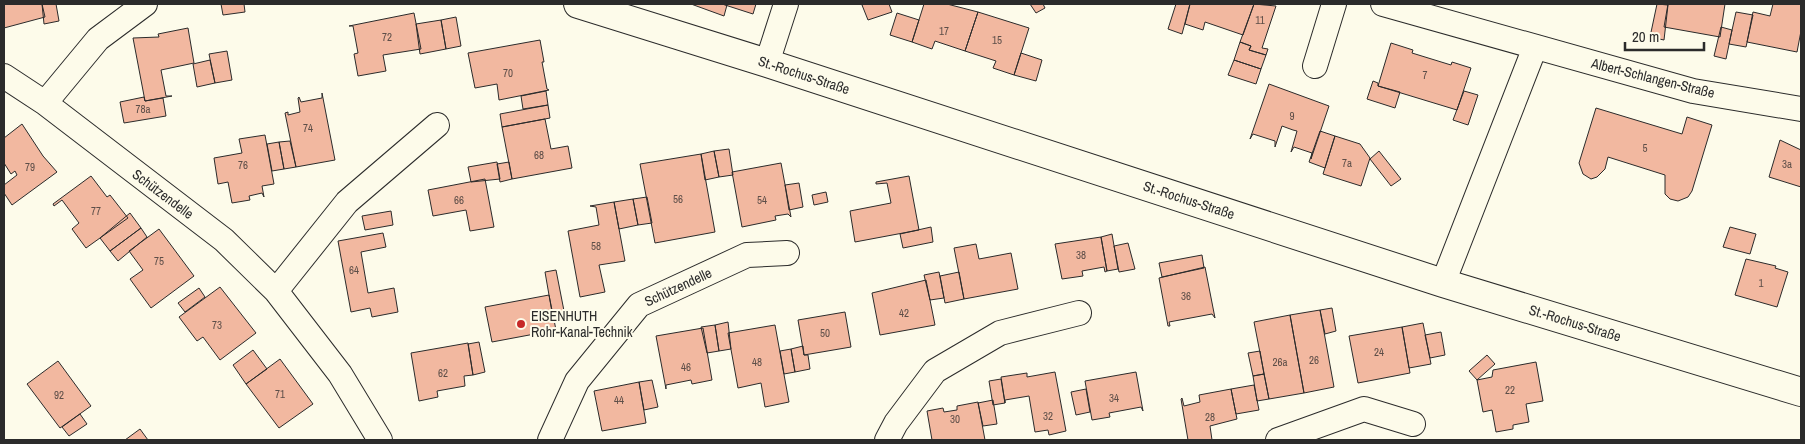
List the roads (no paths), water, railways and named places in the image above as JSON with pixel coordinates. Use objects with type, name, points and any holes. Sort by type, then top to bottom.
[{"type":"street","points":[[45,103],[98,39],[145,4]]},
{"type":"street","name":"St.-Rochus-Straße","points":[[578,4],[767,63],[1443,283],[1801,392]]},
{"type":"street","points":[[767,63],[786,4]]},
{"type":"street","points":[[1315,66],[1334,4]]},
{"type":"street","name":"Albert-Schlangen-Straße","points":[[1383,4],[1693,91],[1801,109]]},
{"type":"street","points":[[1443,283],[1535,47]]},
{"type":"street","name":"Schützendelle","points":[[4,76],[45,103],[224,240],[276,291],[340,374],[380,440]]},
{"type":"street","points":[[276,291],[347,202],[437,125]]},
{"type":"street","name":"Schützendelle","points":[[550,440],[577,381],[639,305],[747,255],[787,252]]},
{"type":"street","points":[[887,440],[896,423],[935,371],[1000,333],[1079,313]]},
{"type":"street","points":[[1278,440],[1364,409],[1413,424]]},
{"type":"place","name":"EISENHUTH Rohr-Kanal-Technik","points":[[521,324]]}]
